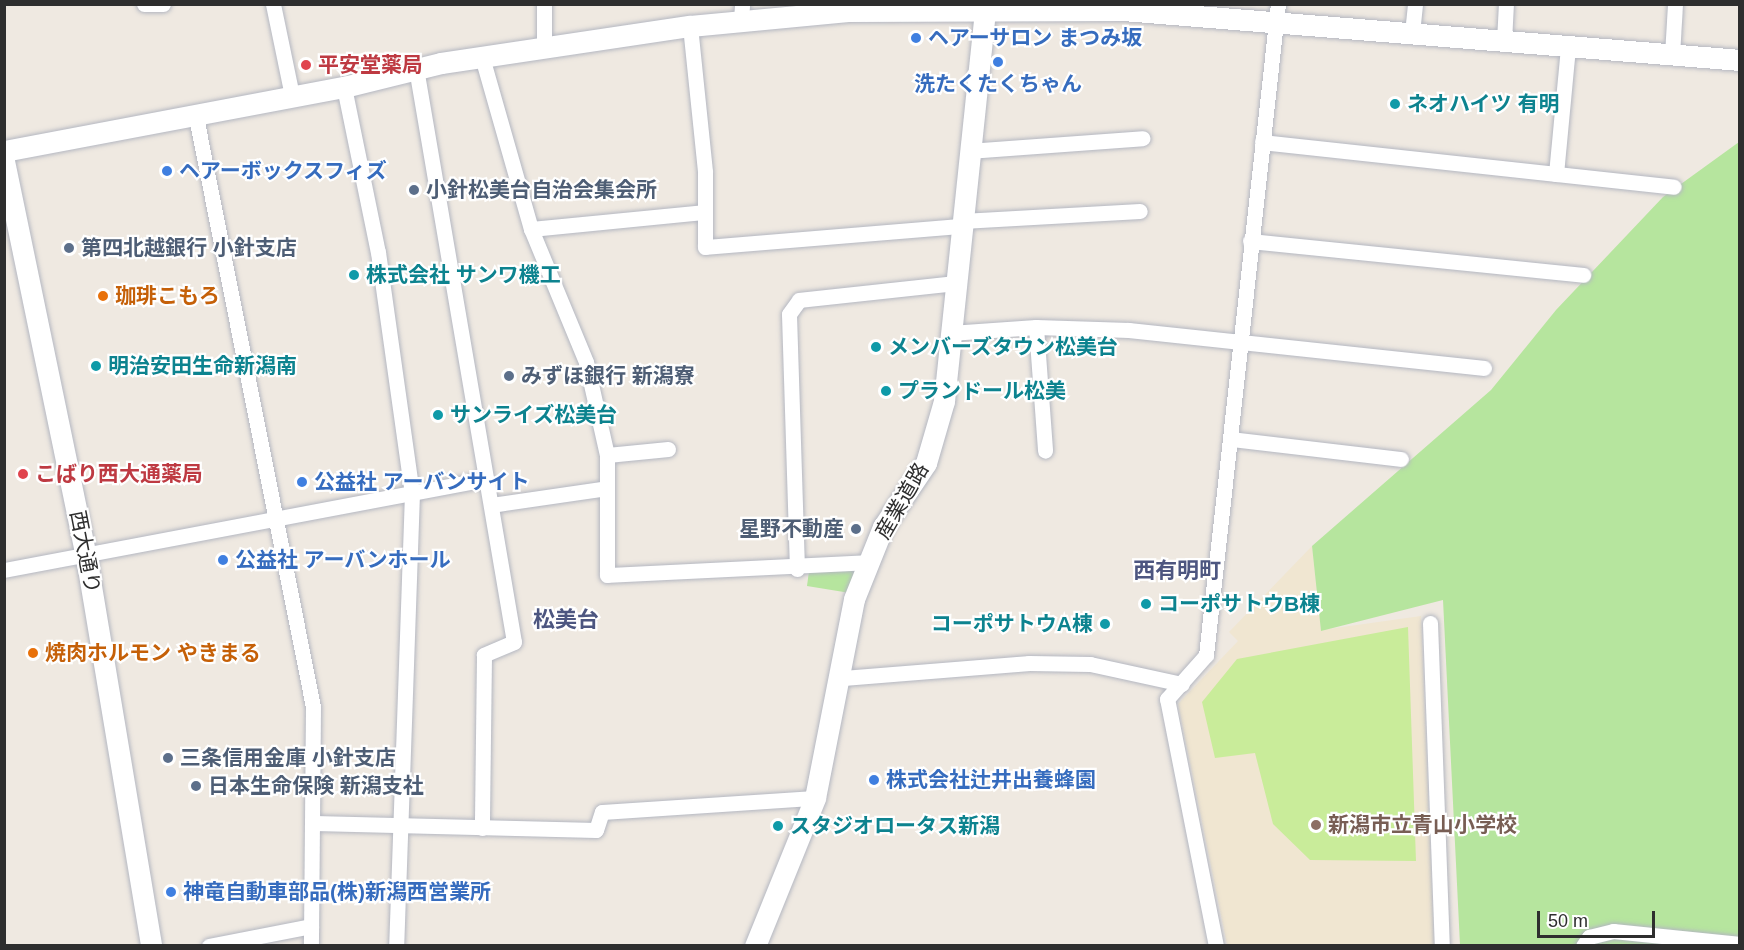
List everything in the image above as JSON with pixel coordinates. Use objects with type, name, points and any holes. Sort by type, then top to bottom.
[{"type":"street","points":[[144,4],[163,4]]},
{"type":"street","points":[[273,4],[292,96]]},
{"type":"street","points":[[544,4],[544,48]]},
{"type":"street","points":[[1412,33],[1414,4]]},
{"type":"street","points":[[1504,41],[1506,4]]},
{"type":"street","points":[[1672,55],[1675,4]]},
{"type":"street","points":[[4,151],[196,117],[344,87],[416,69],[690,26],[742,12],[986,7],[1278,13],[1412,33],[1740,60]]},
{"type":"street","name":"産業道路","points":[[755,945],[815,798],[843,678],[854,599],[883,527],[926,464],[944,401],[961,224],[986,7]]},
{"type":"street","points":[[1216,945],[1167,699],[1206,655],[1244,342],[1250,241],[1278,13]]},
{"type":"street","points":[[690,26],[705,172],[703,212],[705,247],[961,224],[1140,211]]},
{"type":"street","points":[[1556,174],[1568,46]]},
{"type":"street","points":[[482,57],[531,229],[586,362],[608,455],[607,575],[797,569],[869,562]]},
{"type":"street","points":[[416,69],[514,642],[484,655],[482,828]]},
{"type":"street","points":[[344,87],[378,252],[412,493],[396,945]]},
{"type":"street","points":[[196,117],[313,707],[314,822],[311,945]]},
{"type":"street","points":[[969,152],[1143,138]]},
{"type":"street","points":[[1262,142],[1674,187]]},
{"type":"street","name":"西大通り","points":[[4,161],[86,556],[151,945]]},
{"type":"street","points":[[531,229],[703,212]]},
{"type":"street","points":[[1250,241],[1583,275]]},
{"type":"street","points":[[797,569],[789,314],[799,300],[956,283]]},
{"type":"street","points":[[1036,327],[1045,452]]},
{"type":"street","points":[[950,333],[1036,327],[1244,342],[1484,368]]},
{"type":"street","points":[[1231,439],[1401,459]]},
{"type":"street","points":[[608,455],[668,449]]},
{"type":"street","points":[[4,570],[486,479]]},
{"type":"street","points":[[491,505],[607,488]]},
{"type":"street","points":[[1431,623],[1442,945]]},
{"type":"street","points":[[843,678],[1070,664],[1182,684]]},
{"type":"street","points":[[314,822],[596,830],[602,812],[815,798]]},
{"type":"street","points":[[209,945],[311,926]]},
{"type":"street","points":[[1583,945],[1589,937],[1613,932],[1740,944]]},
{"type":"shaded area","name":"新潟市立青山小学校","points":[[1312,546],[1321,630],[1421,616],[1434,945],[1227,945],[1178,704],[1238,641],[1229,632]]},
{"type":"green space","points":[[1739,142],[1739,945],[1460,945],[1443,600],[1321,631],[1312,546],[1491,390],[1556,310],[1663,197]]},
{"type":"green space","points":[[851,568],[855,571],[850,593],[807,586],[809,571]]},
{"type":"green space","points":[[1408,627],[1416,861],[1310,860],[1273,824],[1255,753],[1215,758],[1202,702],[1237,659]]},
{"type":"place","name":"ヘアーサロン まつみ坂","points":[[916,38]]},
{"type":"place","name":"洗たくたくちゃん","points":[[998,62]]},
{"type":"place","name":"平安堂薬局","points":[[306,65]]},
{"type":"place","name":"ネオハイツ 有明","points":[[1395,104]]},
{"type":"place","name":"ヘアーボックスフィズ","points":[[167,171]]},
{"type":"place","name":"小針松美台自治会集会所","points":[[414,190]]},
{"type":"place","name":"第四北越銀行 小針支店","points":[[69,248]]},
{"type":"place","name":"株式会社 サンワ機工","points":[[354,275]]},
{"type":"place","name":"珈琲こもろ","points":[[103,296]]},
{"type":"place","name":"メンバーズタウン松美台","points":[[876,347]]},
{"type":"place","name":"明治安田生命新潟南","points":[[96,366]]},
{"type":"place","name":"みずほ銀行 新潟寮","points":[[509,376]]},
{"type":"place","name":"プランドール松美","points":[[886,391]]},
{"type":"place","name":"サンライズ松美台","points":[[438,415]]},
{"type":"place","name":"こばり西大通薬局","points":[[23,474]]},
{"type":"place","name":"公益社 アーバンサイト","points":[[302,482]]},
{"type":"place","name":"星野不動産","points":[[856,529]]},
{"type":"place","name":"公益社 アーバンホール","points":[[223,560]]},
{"type":"place","name":"コーポサトウB棟","points":[[1146,604]]},
{"type":"place","name":"コーポサトウA棟","points":[[1105,624]]},
{"type":"place","name":"焼肉ホルモン やきまる","points":[[33,653]]},
{"type":"place","name":"三条信用金庫 小針支店","points":[[168,758]]},
{"type":"place","name":"株式会社辻井出養蜂園","points":[[874,780]]},
{"type":"place","name":"日本生命保険 新潟支社","points":[[196,786]]},
{"type":"place","name":"新潟市立青山小学校","points":[[1316,825]]},
{"type":"place","name":"スタジオロータス新潟","points":[[778,826]]},
{"type":"place","name":"神竜自動車部品(株)新潟西営業所","points":[[171,892]]},
{"type":"district","name":"西有明町","points":[[1177,571]]},
{"type":"district","name":"松美台","points":[[566,620]]}]
